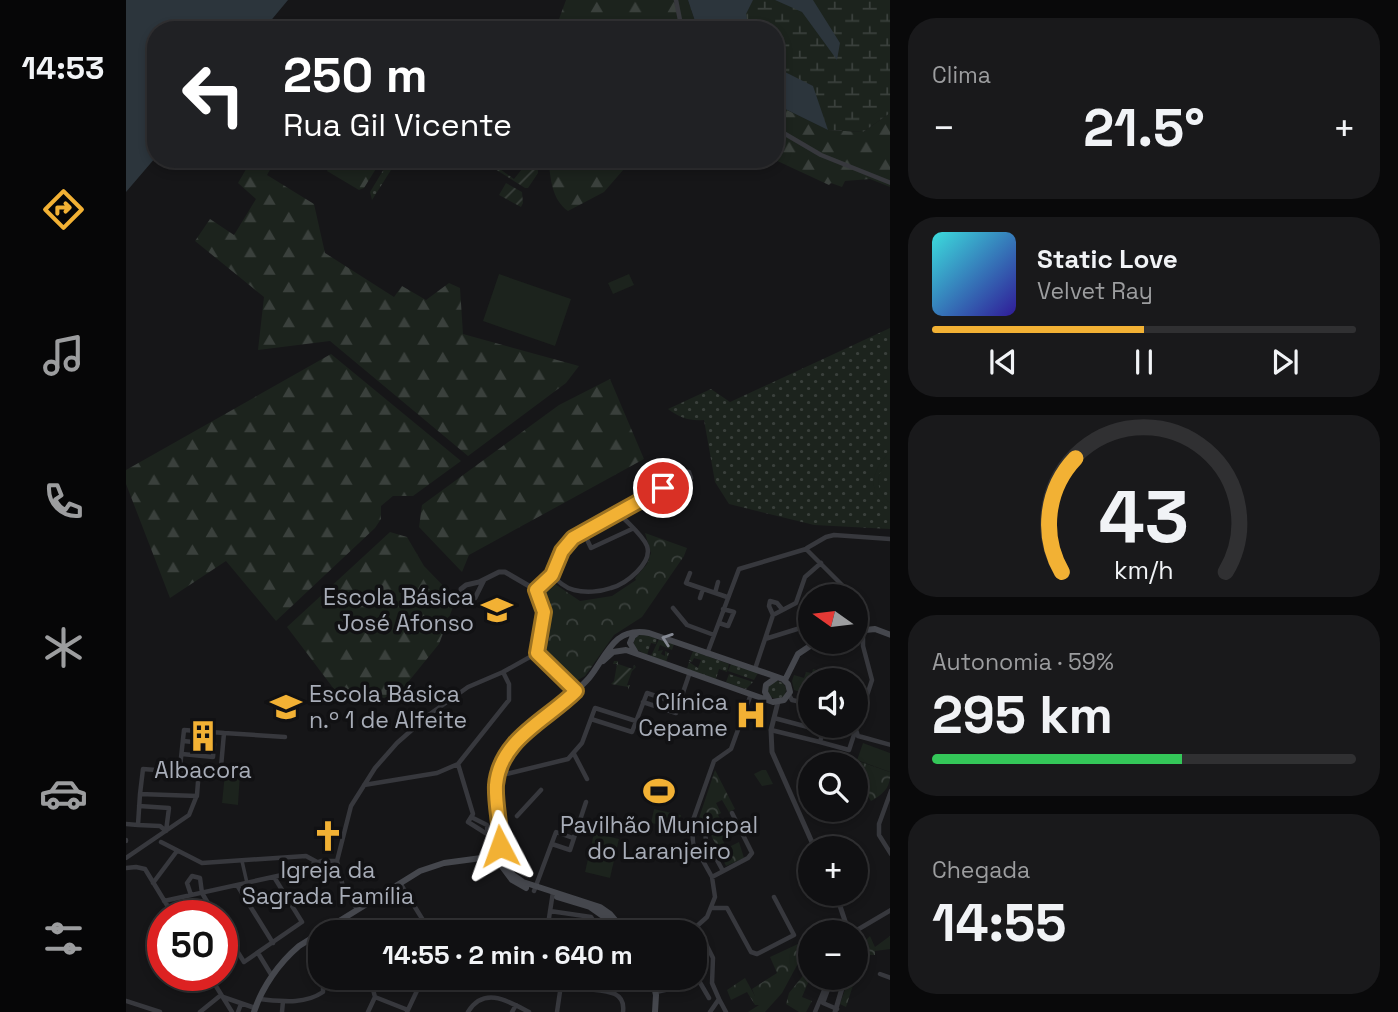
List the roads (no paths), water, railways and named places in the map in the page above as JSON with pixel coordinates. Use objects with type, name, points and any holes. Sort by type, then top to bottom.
[{"type":"main road","points":[[868,629],[890,635]]},
{"type":"main road","points":[[637,653],[631,646],[631,640],[642,632]]},
{"type":"main road","points":[[494,855],[500,842],[496,795],[498,776],[505,757],[515,741],[576,691],[621,637],[642,632],[707,653],[781,679],[789,687],[789,695],[778,702],[637,653],[620,650],[603,660]]},
{"type":"main road","points":[[781,679],[798,654]]},
{"type":"main road","points":[[769,699],[765,692],[766,685],[771,680],[781,679]]},
{"type":"main road","points":[[255,1010],[272,976],[287,956],[299,946],[400,883],[438,865],[494,855]]},
{"type":"main road","points":[[494,855],[516,883],[600,907],[614,920]]},
{"type":"main road","points":[[657,1012],[658,992]]},
{"type":"street","points":[[676,0],[680,21]]},
{"type":"street","points":[[784,133],[821,156],[890,183]]},
{"type":"street","points":[[536,590],[552,575],[562,551],[573,538],[663,488],[682,471],[688,472],[691,478],[687,482],[663,488]]},
{"type":"street","points":[[552,575],[570,590],[582,592],[611,588],[624,582],[644,563],[648,554],[647,546],[619,513]]},
{"type":"street","points":[[583,531],[591,548],[632,529]]},
{"type":"street","points":[[707,653],[739,569],[806,549],[834,535],[890,539]]},
{"type":"street","points":[[806,549],[841,584]]},
{"type":"street","points":[[772,615],[796,603],[805,577],[821,563]]},
{"type":"street","points":[[484,579],[505,572],[536,590],[544,612],[537,653]]},
{"type":"street","points":[[690,573],[686,583],[727,597]]},
{"type":"street","points":[[715,593],[718,582]]},
{"type":"street","points":[[699,598],[703,589]]},
{"type":"street","points":[[755,670],[772,615],[770,601],[777,603],[782,609]]},
{"type":"street","points":[[673,608],[687,625],[714,635]]},
{"type":"street","points":[[719,623],[728,626],[734,612],[723,609]]},
{"type":"street","points":[[765,639],[798,629]]},
{"type":"street","points":[[357,909],[342,887],[337,871],[337,859],[351,806],[363,785],[397,743],[430,714],[468,687],[537,653]]},
{"type":"street","points":[[537,653],[576,691]]},
{"type":"street","points":[[865,654],[872,680],[868,690]]},
{"type":"street","points":[[363,785],[437,773],[458,764],[509,701],[509,684],[503,672]]},
{"type":"street","points":[[643,702],[676,713],[690,672]]},
{"type":"street","points":[[591,719],[632,732],[647,693],[679,704]]},
{"type":"street","points":[[704,920],[712,908],[715,891],[712,877],[693,843],[691,832],[714,761],[732,749],[751,694]]},
{"type":"street","points":[[789,695],[792,700],[798,701]]},
{"type":"street","points":[[778,702],[771,730],[773,759],[809,836]]},
{"type":"street","points":[[498,776],[560,762],[574,754],[582,743],[595,708],[636,721]]},
{"type":"street","points":[[774,718],[823,731],[820,742]]},
{"type":"street","points":[[223,733],[221,767],[217,770],[180,767],[184,730],[285,737]]},
{"type":"street","points":[[771,730],[849,750],[853,738]]},
{"type":"street","points":[[866,738],[890,745]]},
{"type":"street","points":[[182,754],[213,757],[214,744],[183,741]]},
{"type":"street","points":[[574,754],[587,779]]},
{"type":"street","points":[[458,764],[470,797],[471,817],[487,825],[494,855]]},
{"type":"street","points":[[138,825],[143,769],[182,772]]},
{"type":"street","points":[[126,858],[189,815],[197,796],[199,769]]},
{"type":"street","points":[[517,817],[541,790]]},
{"type":"street","points":[[890,793],[882,813],[878,835],[890,853]]},
{"type":"street","points":[[141,794],[197,796]]},
{"type":"street","points":[[551,844],[570,850],[586,802]]},
{"type":"street","points":[[139,806],[169,808],[166,831]]},
{"type":"street","points":[[712,877],[748,858],[752,853],[732,813]]},
{"type":"street","points":[[126,824],[160,826],[166,831]]},
{"type":"street","points":[[704,826],[706,839],[723,871]]},
{"type":"street","points":[[535,889],[555,832],[573,838]]},
{"type":"street","points":[[161,842],[202,863],[306,856],[317,863]]},
{"type":"street","points":[[153,883],[177,850]]},
{"type":"street","points":[[168,900],[291,873],[337,859]]},
{"type":"street","points":[[242,860],[247,883]]},
{"type":"street","points":[[126,868],[145,869],[163,900]]},
{"type":"street","points":[[191,895],[187,883],[191,876],[200,878],[202,893],[206,900]]},
{"type":"street","points":[[238,952],[244,962],[302,922],[274,877]]},
{"type":"street","points":[[400,883],[423,920]]},
{"type":"street","points":[[237,885],[273,943]]},
{"type":"street","points":[[550,920],[552,894]]},
{"type":"street","points":[[712,908],[727,908],[751,951],[757,954],[794,935],[774,897]]},
{"type":"street","points":[[550,911],[591,917],[593,920]]},
{"type":"street","points":[[868,923],[890,911]]},
{"type":"street","points":[[707,946],[713,958],[712,983],[726,1012]]},
{"type":"street","points":[[257,953],[272,976]]},
{"type":"street","points":[[880,974],[890,978]]},
{"type":"street","points":[[827,983],[831,984],[822,1003],[817,1012],[827,983]]},
{"type":"street","points":[[260,999],[297,1001],[318,995],[322,990]]},
{"type":"street","points":[[368,1012],[375,997],[373,990]]},
{"type":"street","points":[[375,997],[407,1011],[417,990]]},
{"type":"street","points":[[557,1012],[560,990]]},
{"type":"street","points":[[598,990],[620,996],[624,1002],[623,1012]]},
{"type":"street","points":[[658,992],[662,990]]},
{"type":"street","points":[[704,990],[709,998]]},
{"type":"street","points":[[822,1003],[836,1010],[842,990]]},
{"type":"street","points":[[219,991],[232,1012]]},
{"type":"street","points":[[222,996],[255,1010]]},
{"type":"street","points":[[200,1012],[222,996]]},
{"type":"street","points":[[468,1012],[475,1003],[489,996],[529,1012]]},
{"type":"street","points":[[710,1012],[719,999]]},
{"type":"street","points":[[126,1001],[160,1012]]},
{"type":"street","points":[[282,1012],[283,1001]]},
{"type":"street","points":[[238,1012],[241,1004]]},
{"type":"street","points":[[512,1012],[516,1005]]},
{"type":"place","name":"Escola Básica José Afonso","points":[[497,610]]},
{"type":"place","name":"Escola Básica n.º 1 de Alfeite","points":[[286,707]]},
{"type":"place","name":"Clínica Cepame","points":[[751,715]]},
{"type":"place","name":"Albacora","points":[[203,736]]},
{"type":"place","name":"Pavilhão Municpal do Laranjeiro","points":[[659,791]]},
{"type":"place","name":"Igreja da Sagrada Família","points":[[328,836]]}]
